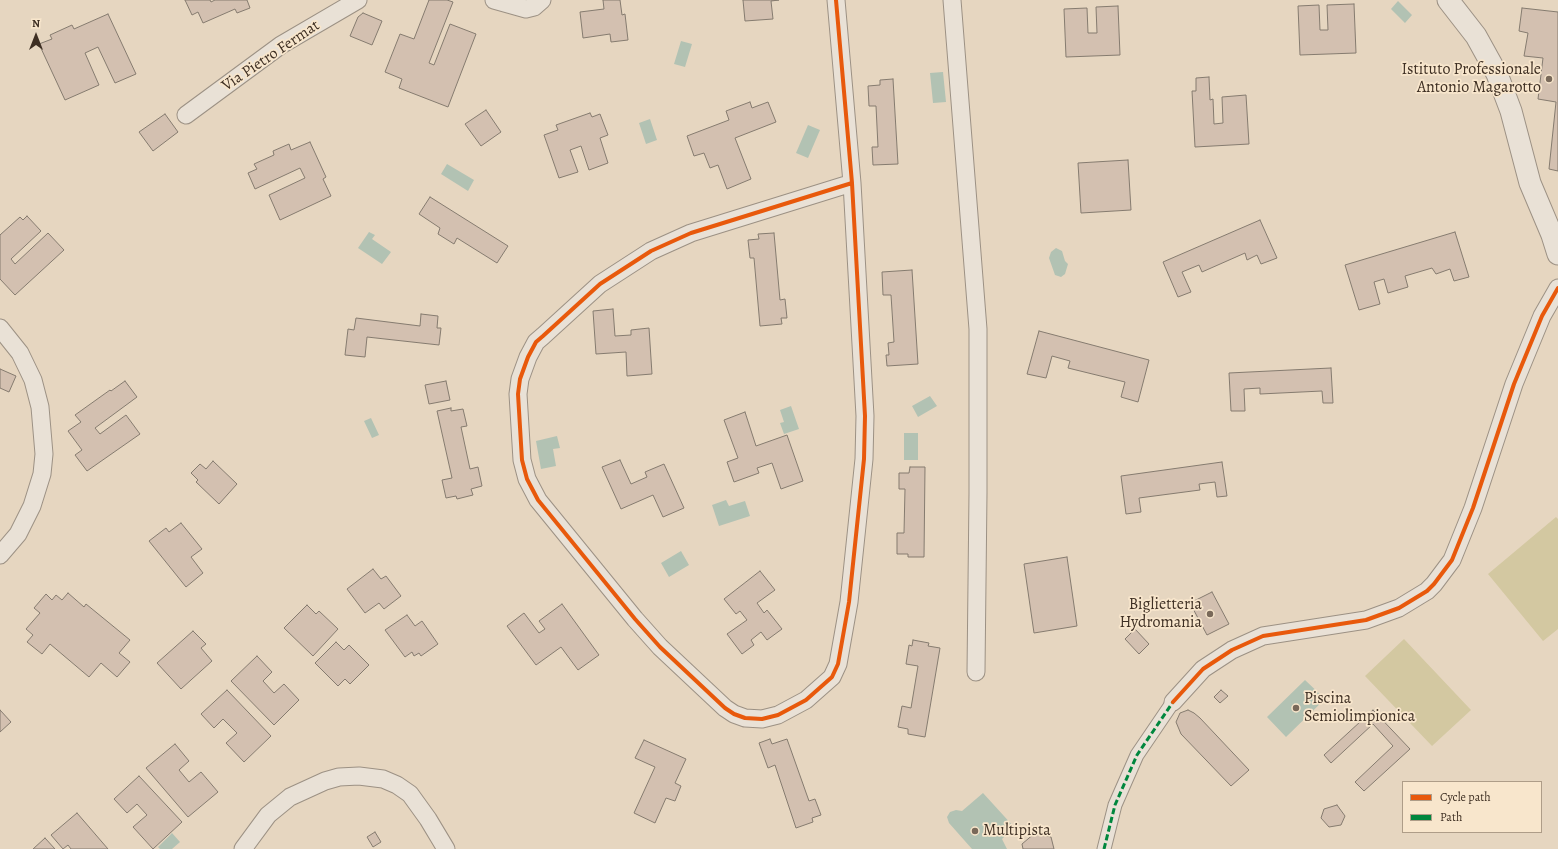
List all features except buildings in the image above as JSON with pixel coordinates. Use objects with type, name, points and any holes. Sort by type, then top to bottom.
[{"type":"street","name":"Via Pietro Fermat","points":[[186,115],[281,45],[358,0]]},
{"type":"street","points":[[494,0],[531,9],[542,0]]},
{"type":"street","points":[[836,0],[852,182],[865,416],[865,450],[849,602],[838,664],[830,679],[812,696],[799,705],[778,715],[768,718],[740,717],[731,713],[721,705],[652,639],[538,500],[527,479],[522,460],[518,394],[520,380],[528,357],[536,342],[600,284],[651,251],[691,233],[852,182]]},
{"type":"street","points":[[952,0],[978,329],[976,672]]},
{"type":"street","points":[[1448,0],[1476,36],[1497,74],[1511,111],[1530,183],[1558,254]]},
{"type":"street","points":[[1543,213],[1558,228]]},
{"type":"street","points":[[1104,849],[1115,805],[1137,755],[1173,702],[1203,669],[1238,647],[1263,636],[1366,620],[1399,608],[1427,591],[1452,560],[1473,508],[1514,384],[1542,316],[1558,288]]},
{"type":"street","points":[[0,328],[20,353],[33,380],[41,412],[44,454],[42,474],[32,506],[18,534],[0,555]]},
{"type":"street","points":[[242,849],[268,815],[290,797],[325,781],[339,777],[359,776],[383,779],[397,785],[410,794],[428,819],[446,849]]},
{"type":"shaded area","points":[[1398,1],[1412,15],[1405,23],[1391,9]]},
{"type":"shaded area","points":[[681,41],[692,44],[685,67],[674,64]]},
{"type":"shaded area","points":[[943,72],[946,102],[933,103],[930,73]]},
{"type":"shaded area","points":[[650,119],[657,140],[646,144],[639,123]]},
{"type":"shaded area","points":[[808,125],[820,130],[808,158],[796,153]]},
{"type":"shaded area","points":[[447,164],[474,180],[468,191],[441,174]]},
{"type":"shaded area","points":[[369,232],[375,235],[372,239],[391,252],[382,264],[358,248]]},
{"type":"shaded area","points":[[1056,248],[1062,251],[1065,261],[1068,264],[1065,274],[1061,277],[1055,275],[1049,258],[1051,252]]},
{"type":"shaded area","points":[[930,396],[937,406],[918,417],[912,406]]},
{"type":"shaded area","points":[[791,406],[799,429],[784,434],[780,423],[784,422],[780,410]]},
{"type":"shaded area","points":[[371,418],[379,435],[372,438],[364,421]]},
{"type":"shaded area","points":[[904,433],[918,433],[918,460],[904,460]]},
{"type":"shaded area","points":[[557,436],[560,448],[553,449],[556,466],[541,469],[536,441]]},
{"type":"shaded area","points":[[726,500],[729,506],[745,501],[750,516],[719,526],[712,505]]},
{"type":"shaded area","points":[[1556,517],[1558,519],[1558,629],[1543,641],[1488,574]]},
{"type":"shaded area","points":[[681,551],[689,565],[669,577],[661,563]]},
{"type":"shaded area","points":[[1404,639],[1471,710],[1432,746],[1365,676]]},
{"type":"shaded area","name":"Piscina Semiolimpionica","points":[[1305,680],[1325,699],[1286,737],[1267,717]]},
{"type":"shaded area","name":"Multipista","points":[[983,793],[1014,827],[1002,839],[1007,849],[972,849],[949,823],[947,817],[950,812],[956,810],[962,811]]},
{"type":"shaded area","points":[[172,833],[180,842],[172,849],[160,849],[158,847]]},
{"type":"marked path","points":[[1104,849],[1115,805],[1137,755],[1173,702]]},
{"type":"cycle path","points":[[836,0],[852,183],[865,416],[864,459],[849,602],[838,664],[832,677],[806,700],[778,715],[762,719],[745,718],[734,714],[725,708],[660,647],[635,619],[538,500],[527,479],[522,460],[518,394],[520,379],[528,357],[536,342],[600,284],[651,251],[691,233],[852,183]]},
{"type":"cycle path","points":[[1173,702],[1203,669],[1232,650],[1263,636],[1366,620],[1399,608],[1427,591],[1434,584],[1452,560],[1473,508],[1514,384],[1542,316],[1558,288]]},
{"type":"place","name":"Istituto Professionale Antonio Magarotto","points":[[1549,79]]},
{"type":"place","name":"Biglietteria Hydromania","points":[[1210,614]]},
{"type":"place","name":"Piscina Semiolimpionica","points":[[1296,708]]},
{"type":"place","name":"Multipista","points":[[975,831]]}]
